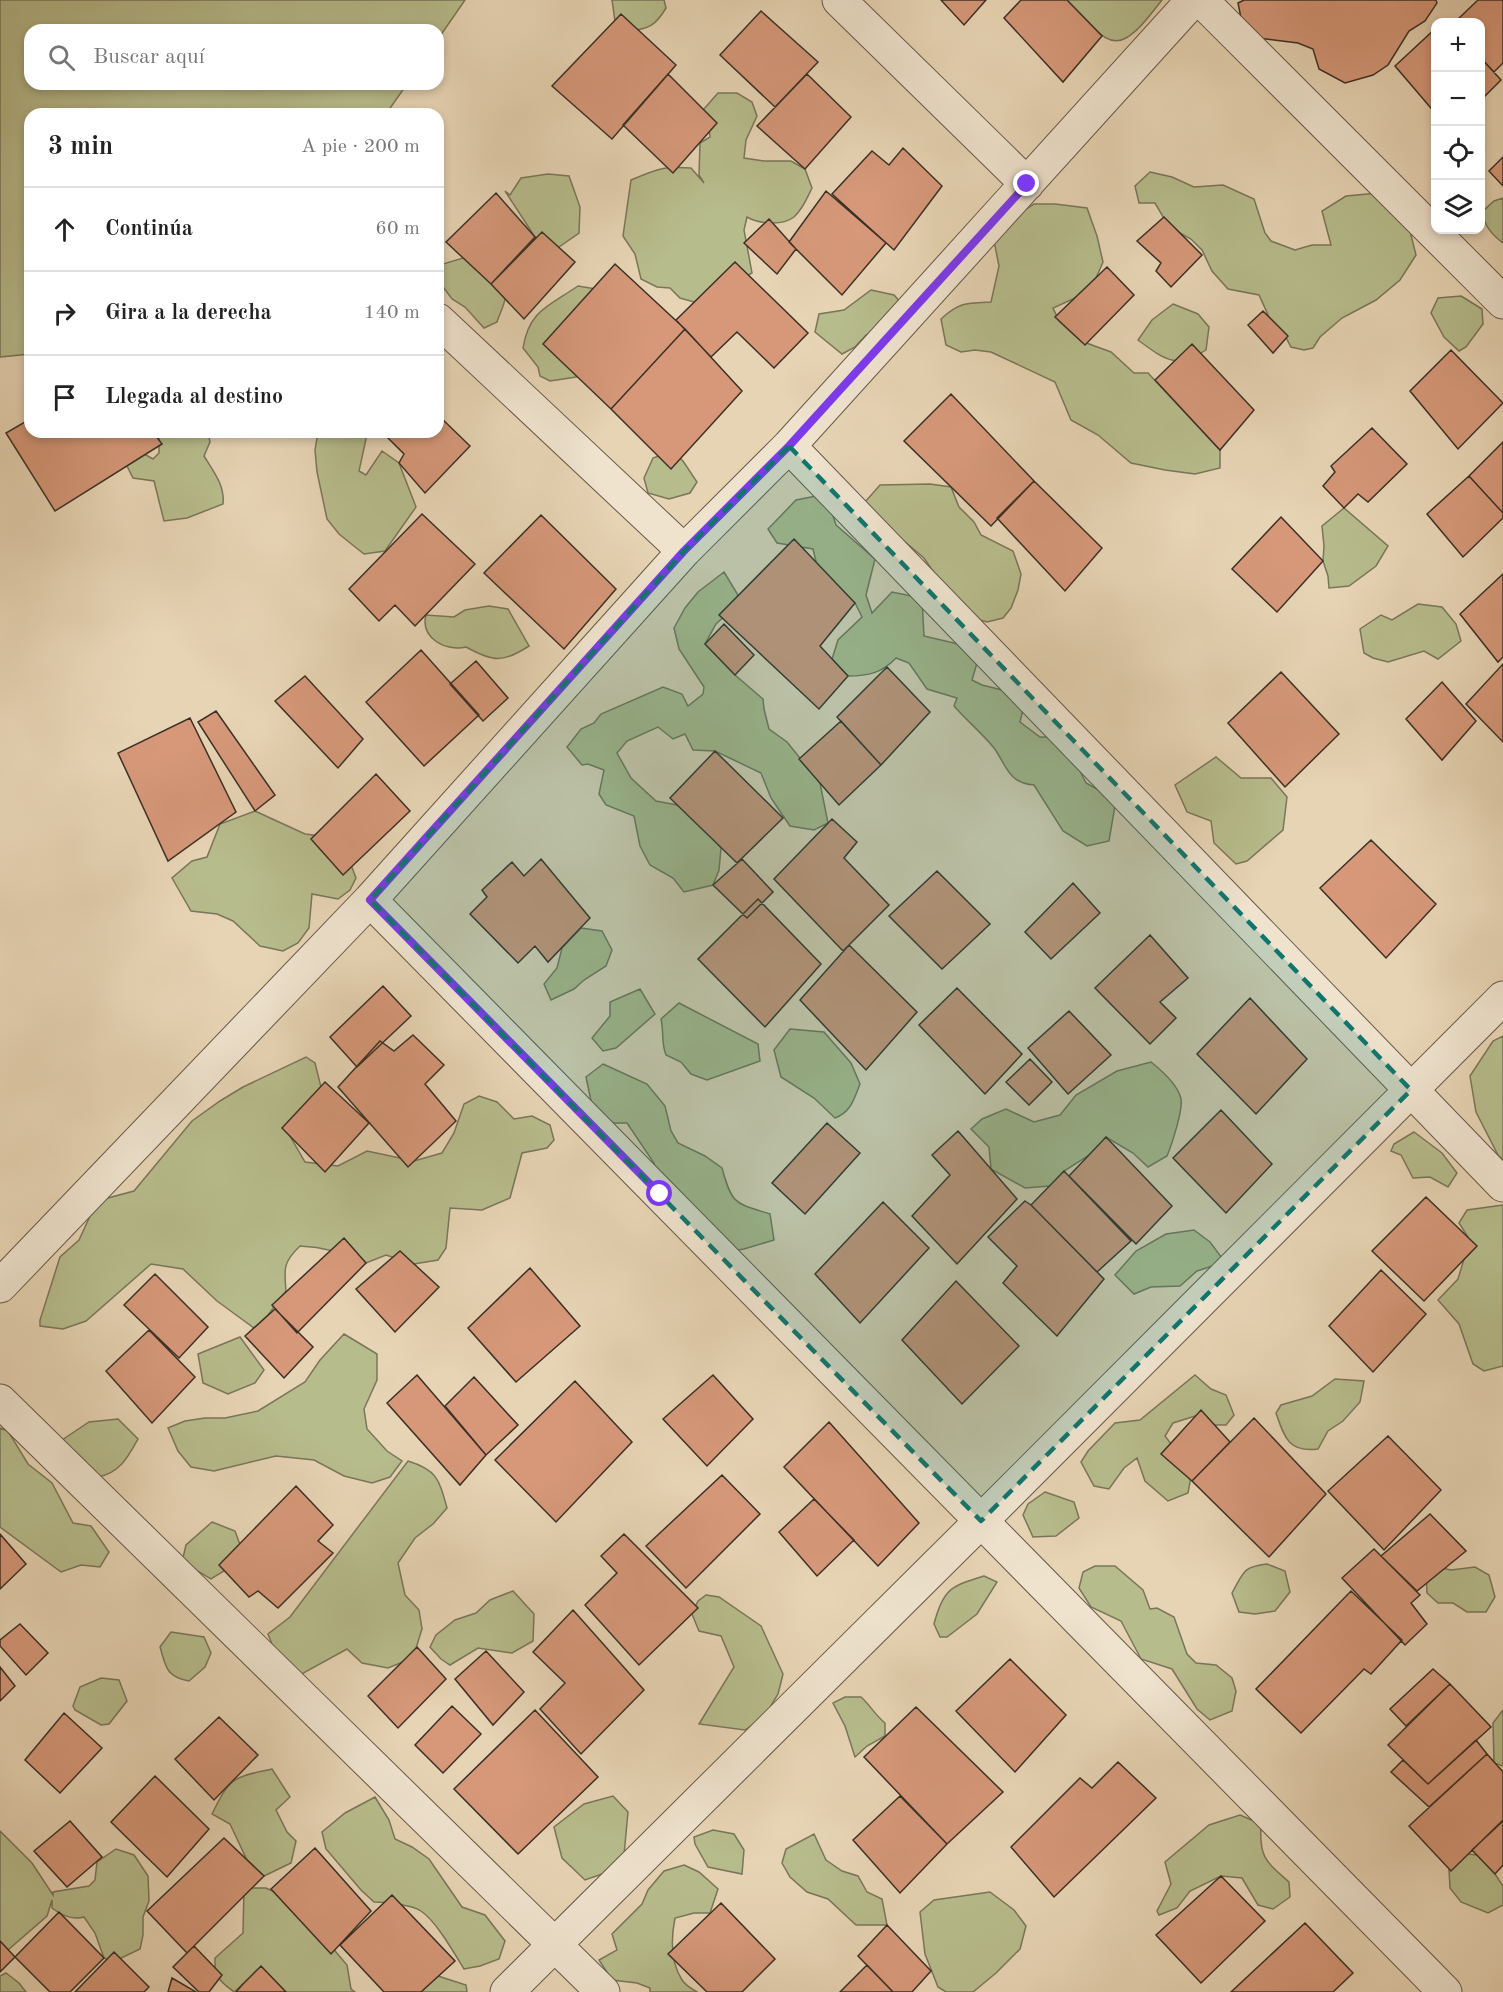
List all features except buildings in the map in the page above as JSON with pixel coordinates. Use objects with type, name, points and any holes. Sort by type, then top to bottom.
[{"type":"street","points":[[839,0],[1027,184]]},
{"type":"street","points":[[0,1286],[370,900],[684,551],[789,446],[1193,0]]},
{"type":"street","points":[[1201,0],[1503,302]]},
{"type":"street","points":[[444,326],[684,551]]},
{"type":"street","points":[[789,446],[1503,1185]]},
{"type":"street","points":[[370,900],[1445,1992]]},
{"type":"street","points":[[507,1992],[1503,998]]},
{"type":"street","points":[[0,1401],[603,1992]]},
{"type":"highlighted area","points":[[789,446],[1411,1090],[981,1521],[370,900],[684,551]]},
{"type":"green space","points":[[0,0],[465,0],[444,30],[444,24],[24,24],[24,90],[403,90],[390,108],[24,108],[24,355],[0,357]]},
{"type":"green space","points":[[612,0],[664,0],[666,8],[651,25],[629,31],[615,21]]},
{"type":"green space","points":[[1060,0],[1162,0],[1136,30],[1118,41],[1105,37],[1076,10]]},
{"type":"green space","points":[[718,93],[737,93],[752,102],[757,116],[746,140],[744,158],[791,161],[805,169],[812,188],[800,210],[789,220],[771,223],[747,217],[744,230],[752,273],[694,302],[680,298],[670,288],[657,287],[641,279],[635,254],[623,236],[631,180],[660,169],[681,167],[691,168],[704,183],[699,175],[700,143],[710,137],[708,120],[703,110]]},
{"type":"green space","points":[[1150,172],[1172,177],[1194,187],[1223,185],[1254,199],[1265,233],[1271,241],[1295,250],[1312,245],[1331,245],[1322,211],[1346,196],[1389,192],[1410,231],[1416,255],[1400,280],[1376,300],[1342,318],[1320,337],[1313,348],[1304,350],[1291,347],[1283,332],[1269,317],[1259,295],[1228,289],[1212,271],[1202,250],[1191,239],[1169,227],[1155,203],[1139,203],[1135,186]]},
{"type":"green space","points":[[548,174],[569,176],[580,207],[579,233],[559,247],[535,237],[505,191],[510,195],[521,178]]},
{"type":"green space","points":[[1503,198],[1503,243],[1489,230],[1485,222],[1485,209],[1494,201]]},
{"type":"green space","points":[[1034,204],[1087,208],[1103,262],[1096,278],[1075,298],[1053,308],[1059,321],[1081,341],[1111,352],[1134,373],[1148,373],[1220,450],[1220,468],[1195,474],[1131,463],[1098,435],[1071,420],[1055,382],[991,352],[975,350],[961,352],[946,345],[941,319],[953,309],[964,304],[991,302],[999,266],[993,236],[1007,221]]},
{"type":"green space","points":[[463,258],[492,272],[497,277],[505,291],[505,299],[497,322],[484,328],[465,307],[452,299],[444,288],[444,264]]},
{"type":"green space","points":[[578,286],[608,291],[576,377],[550,381],[540,376],[538,367],[523,348],[526,335],[535,317],[542,310]]},
{"type":"green space","points":[[871,290],[894,295],[903,305],[890,323],[866,335],[855,347],[842,354],[815,332],[819,314],[844,310]]},
{"type":"green space","points":[[1461,296],[1482,309],[1483,324],[1466,347],[1459,351],[1444,337],[1431,313],[1438,298]]},
{"type":"green space","points":[[1173,304],[1198,314],[1209,327],[1206,350],[1186,360],[1170,360],[1138,340],[1152,320]]},
{"type":"green space","points":[[159,438],[209,438],[210,442],[204,456],[221,485],[223,504],[187,518],[164,521],[154,481],[133,478],[127,466],[134,455],[141,452],[153,459],[159,453]]},
{"type":"green space","points":[[317,438],[366,438],[359,471],[366,475],[382,451],[399,463],[416,507],[385,551],[364,554],[339,534],[327,519],[315,450]]},
{"type":"green space","points":[[672,451],[683,461],[697,482],[690,493],[669,499],[648,493],[644,478],[653,458]]},
{"type":"green space","points":[[930,484],[951,487],[959,507],[974,522],[981,535],[1013,551],[1021,574],[1011,608],[1003,618],[987,622],[970,617],[941,583],[924,558],[905,542],[888,536],[865,502],[880,485]]},
{"type":"green space","points":[[826,494],[836,525],[875,559],[866,595],[872,613],[892,592],[922,598],[924,636],[962,645],[979,656],[972,680],[1006,691],[1024,706],[1020,722],[1040,737],[1070,737],[1077,765],[1086,783],[1116,800],[1109,841],[1087,846],[1063,831],[1034,785],[1025,784],[1013,777],[994,748],[954,706],[957,698],[927,689],[909,663],[896,658],[874,673],[848,676],[832,659],[838,640],[862,617],[855,603],[819,574],[813,549],[777,543],[768,529],[796,500]]},
{"type":"green space","points":[[1344,508],[1388,546],[1376,566],[1349,586],[1329,588],[1323,561],[1322,526]]},
{"type":"green space","points":[[724,572],[738,595],[732,609],[716,624],[705,644],[735,675],[763,699],[769,729],[787,742],[820,783],[828,823],[814,830],[790,826],[771,798],[761,773],[715,751],[693,750],[685,734],[673,739],[658,727],[627,741],[617,753],[631,778],[656,801],[677,805],[699,816],[721,848],[719,870],[713,885],[684,892],[673,878],[650,865],[640,846],[634,816],[606,805],[599,794],[604,770],[588,764],[582,765],[567,747],[581,729],[594,723],[601,714],[663,687],[682,694],[688,706],[703,694],[704,687],[679,649],[674,628],[685,608],[698,592]]},
{"type":"green space","points":[[1418,604],[1442,607],[1456,624],[1461,641],[1438,659],[1424,651],[1388,662],[1364,653],[1360,629],[1381,615],[1392,620]]},
{"type":"green space","points":[[489,606],[508,609],[529,646],[505,658],[491,658],[466,647],[450,647],[436,642],[427,630],[426,615],[454,617],[465,610]]},
{"type":"green space","points":[[1216,757],[1241,778],[1271,778],[1287,797],[1283,830],[1247,861],[1236,864],[1214,843],[1211,821],[1187,812],[1175,785]]},
{"type":"green space","points":[[255,811],[305,834],[321,836],[348,857],[356,878],[350,890],[338,899],[312,894],[309,928],[298,943],[283,951],[260,946],[233,921],[217,914],[191,911],[172,878],[192,861],[207,857],[220,824]]},
{"type":"green space","points":[[581,928],[602,931],[612,950],[606,966],[574,989],[551,1000],[544,984],[557,968],[562,948]]},
{"type":"green space","points":[[640,989],[655,1014],[616,1048],[603,1051],[592,1038],[610,1016],[610,1002]]},
{"type":"green space","points":[[679,1003],[758,1044],[760,1061],[707,1080],[691,1074],[681,1062],[666,1055],[664,1046],[661,1019]]},
{"type":"green space","points":[[790,1029],[824,1032],[851,1063],[860,1084],[851,1104],[845,1112],[835,1118],[814,1098],[781,1077],[774,1050]]},
{"type":"green space","points":[[1503,1036],[1503,1160],[1498,1155],[1476,1112],[1470,1076],[1493,1041]]},
{"type":"green space","points":[[306,1057],[315,1063],[321,1087],[290,1136],[305,1162],[338,1166],[367,1151],[414,1161],[442,1153],[454,1133],[464,1104],[479,1096],[497,1102],[514,1119],[532,1116],[550,1125],[554,1140],[547,1148],[522,1153],[510,1198],[482,1210],[450,1208],[446,1248],[438,1260],[414,1264],[386,1255],[366,1263],[334,1251],[300,1246],[290,1257],[286,1266],[286,1291],[268,1315],[254,1328],[217,1301],[183,1269],[151,1264],[86,1321],[63,1329],[40,1326],[60,1257],[79,1240],[97,1201],[134,1191],[192,1121],[243,1087]]},
{"type":"green space","points":[[1151,1062],[1173,1083],[1181,1099],[1179,1119],[1167,1156],[1148,1167],[1133,1153],[1106,1137],[1091,1154],[1064,1171],[1050,1186],[1025,1188],[991,1169],[989,1147],[971,1129],[982,1119],[1006,1109],[1034,1122],[1060,1115],[1076,1095],[1117,1071]]},
{"type":"green space","points":[[603,1064],[647,1084],[665,1106],[671,1131],[678,1143],[705,1156],[722,1168],[732,1196],[737,1201],[770,1214],[774,1240],[718,1254],[660,1194],[654,1163],[627,1123],[610,1123],[591,1101],[586,1077]]},
{"type":"green space","points":[[1414,1132],[1442,1153],[1457,1173],[1448,1187],[1430,1177],[1413,1178],[1401,1155],[1391,1151],[1394,1144]]},
{"type":"green space","points":[[1503,1205],[1503,1366],[1484,1371],[1473,1364],[1459,1324],[1438,1300],[1458,1279],[1464,1259],[1470,1253],[1468,1237],[1459,1223],[1467,1210]]},
{"type":"green space","points":[[1194,1230],[1210,1242],[1225,1262],[1197,1271],[1180,1286],[1151,1287],[1134,1294],[1115,1275],[1136,1251],[1166,1234]]},
{"type":"green space","points":[[344,1334],[377,1354],[377,1380],[364,1409],[367,1429],[387,1451],[402,1461],[390,1477],[372,1483],[344,1476],[314,1460],[276,1456],[214,1471],[191,1467],[178,1451],[168,1428],[185,1421],[225,1418],[258,1411],[305,1382],[320,1360]]},
{"type":"green space","points":[[240,1337],[264,1370],[255,1383],[228,1394],[203,1383],[198,1354]]},
{"type":"green space","points":[[1195,1375],[1211,1389],[1226,1395],[1234,1415],[1226,1425],[1215,1425],[1195,1416],[1173,1423],[1165,1436],[1192,1471],[1188,1493],[1168,1501],[1145,1481],[1137,1458],[1124,1468],[1109,1489],[1094,1486],[1081,1462],[1088,1451],[1115,1423],[1140,1420]]},
{"type":"green space","points":[[1335,1379],[1364,1381],[1360,1402],[1343,1421],[1328,1431],[1318,1449],[1308,1450],[1294,1445],[1285,1436],[1276,1413],[1281,1405],[1312,1396]]},
{"type":"green space","points":[[118,1419],[138,1439],[118,1468],[98,1477],[62,1440],[89,1422]]},
{"type":"green space","points":[[0,1428],[8,1431],[28,1464],[52,1483],[73,1523],[91,1526],[109,1552],[100,1567],[81,1565],[61,1572],[0,1527]]},
{"type":"green space","points":[[408,1461],[431,1472],[439,1483],[447,1508],[433,1524],[415,1538],[398,1563],[405,1595],[419,1610],[422,1629],[413,1658],[388,1668],[362,1663],[347,1649],[300,1675],[279,1662],[268,1634],[290,1617]]},
{"type":"green space","points":[[1045,1492],[1074,1502],[1079,1518],[1056,1536],[1033,1537],[1023,1515],[1028,1504]]},
{"type":"green space","points":[[212,1522],[235,1531],[242,1550],[224,1571],[211,1579],[182,1562],[186,1545]]},
{"type":"green space","points":[[1267,1564],[1285,1571],[1290,1592],[1275,1611],[1255,1614],[1239,1612],[1232,1593],[1239,1580],[1248,1569]]},
{"type":"green space","points":[[1095,1566],[1115,1566],[1143,1590],[1150,1609],[1157,1608],[1174,1617],[1187,1654],[1196,1663],[1216,1665],[1232,1678],[1236,1691],[1232,1711],[1210,1720],[1197,1709],[1172,1669],[1141,1659],[1121,1621],[1091,1607],[1079,1588],[1083,1572]]},
{"type":"green space","points":[[1436,1567],[1451,1570],[1475,1567],[1489,1575],[1495,1597],[1486,1612],[1467,1612],[1453,1603],[1438,1603],[1427,1593],[1426,1574]]},
{"type":"green space","points":[[984,1576],[997,1582],[977,1614],[947,1637],[940,1637],[934,1624],[945,1596],[956,1586]]},
{"type":"green space","points":[[513,1591],[534,1614],[533,1641],[512,1653],[478,1648],[450,1665],[430,1647],[436,1635],[455,1620],[476,1613],[490,1600]]},
{"type":"green space","points":[[706,1595],[719,1597],[761,1626],[783,1674],[778,1694],[765,1716],[745,1730],[699,1724],[734,1667],[721,1636],[699,1631],[692,1614],[698,1601]]},
{"type":"green space","points":[[171,1632],[204,1637],[211,1653],[205,1667],[189,1681],[171,1674],[166,1665],[160,1647]]},
{"type":"green space","points":[[101,1678],[119,1680],[127,1701],[109,1724],[101,1725],[75,1710],[73,1706],[80,1687]]},
{"type":"green space","points":[[845,1697],[861,1697],[885,1723],[885,1736],[867,1746],[855,1757],[845,1726],[833,1703]]},
{"type":"green space","points":[[1503,1710],[1503,1766],[1494,1763],[1493,1723]]},
{"type":"green space","points":[[272,1769],[290,1797],[276,1810],[287,1832],[296,1841],[291,1863],[264,1876],[247,1860],[230,1824],[212,1814],[224,1792],[234,1781],[248,1774]]},
{"type":"green space","points":[[613,1796],[628,1812],[624,1855],[608,1872],[585,1880],[562,1858],[554,1827],[584,1804]]},
{"type":"green space","points":[[375,1797],[389,1820],[395,1839],[429,1859],[462,1907],[485,1915],[505,1941],[499,1959],[464,1969],[445,1938],[427,1916],[412,1907],[374,1902],[326,1849],[322,1832],[345,1813]]},
{"type":"green space","points":[[1240,1815],[1261,1824],[1261,1844],[1265,1858],[1289,1882],[1290,1897],[1273,1909],[1258,1905],[1242,1878],[1221,1876],[1190,1891],[1177,1908],[1159,1915],[1157,1911],[1171,1884],[1165,1862],[1209,1825]]},
{"type":"green space","points":[[713,1830],[734,1834],[744,1850],[742,1874],[708,1867],[695,1844],[694,1837]]},
{"type":"green space","points":[[0,1831],[32,1863],[53,1895],[53,1892],[89,1886],[95,1880],[97,1862],[116,1849],[134,1855],[148,1876],[149,1901],[143,1917],[140,1949],[113,1962],[104,1958],[95,1933],[84,1917],[67,1917],[52,1908],[52,1900],[47,1916],[8,1950],[0,1941]]},
{"type":"green space","points":[[814,1834],[826,1860],[842,1871],[858,1876],[867,1892],[882,1899],[887,1925],[856,1925],[828,1899],[807,1892],[790,1877],[782,1863],[786,1849]]},
{"type":"green space","points":[[1467,1854],[1478,1855],[1503,1886],[1503,1905],[1488,1913],[1461,1902],[1450,1888],[1449,1869],[1451,1870]]},
{"type":"green space","points":[[684,1865],[699,1872],[718,1889],[710,1913],[694,1913],[675,1918],[672,1941],[675,1965],[683,1982],[697,1992],[650,1992],[650,1988],[637,1983],[612,1980],[599,1960],[617,1950],[612,1934],[642,1904],[648,1890],[664,1871]]},
{"type":"green space","points":[[244,1888],[266,1888],[291,1899],[347,1965],[351,1989],[355,1992],[275,1992],[242,1985],[234,1992],[222,1982],[217,1975],[215,1958],[243,1933]]},
{"type":"green space","points":[[990,1892],[1014,1910],[1026,1926],[1020,1949],[973,1992],[946,1992],[938,1987],[925,1954],[920,1912],[934,1900]]},
{"type":"green space","points":[[6,1973],[26,1992],[0,1992],[0,1976]]},
{"type":"green space","points":[[438,1976],[466,1985],[467,1992],[414,1992]]},
{"type":"route","points":[[660,1194],[370,900],[684,551],[789,446],[1027,184]]}]
